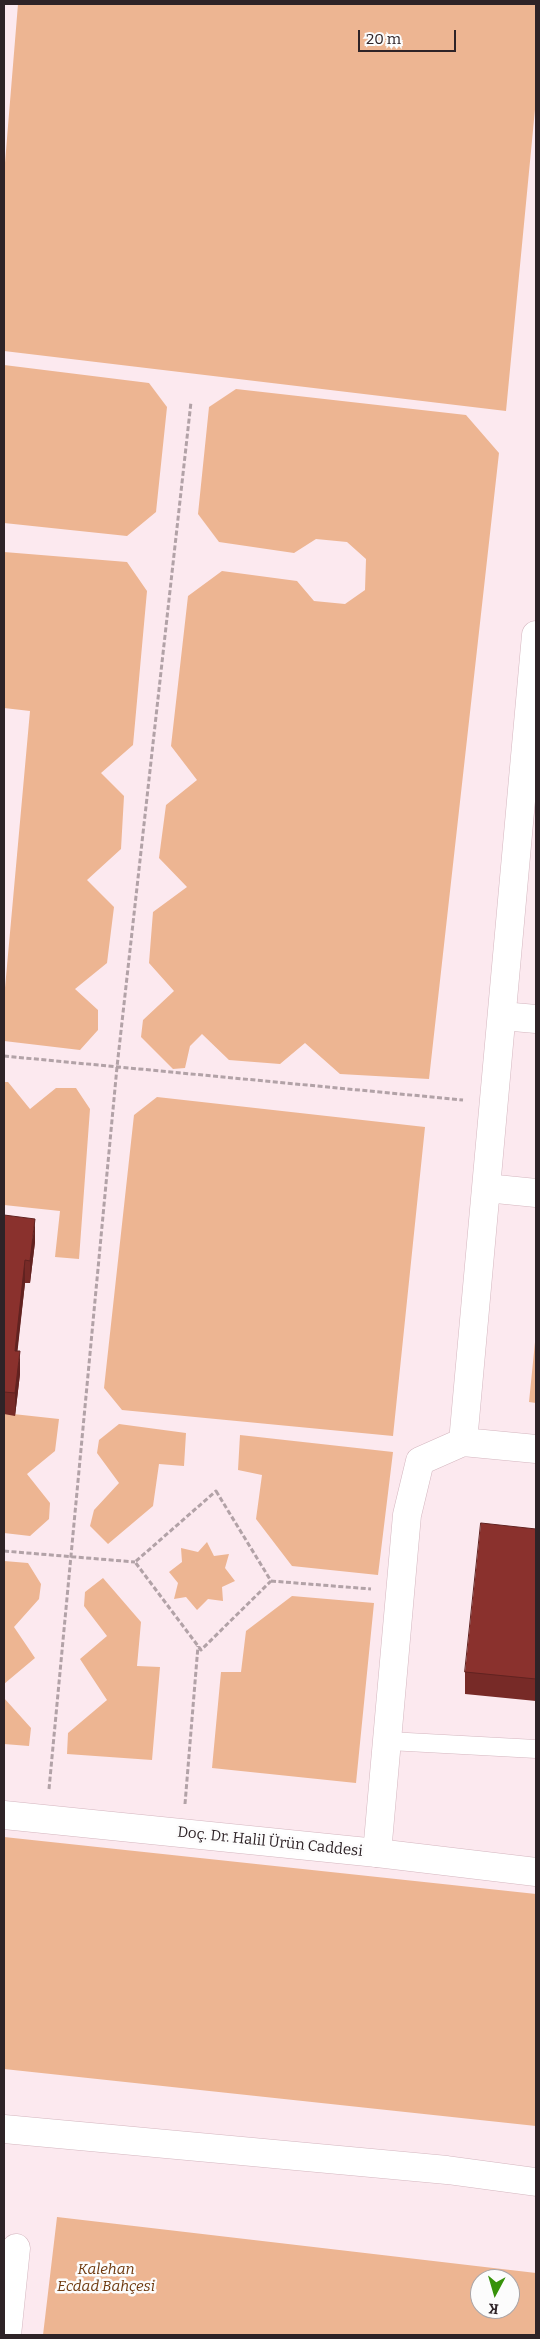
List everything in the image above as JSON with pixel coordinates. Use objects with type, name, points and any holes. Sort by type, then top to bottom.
[{"type":"street","points":[[463,1442],[502,1016],[526,858],[536,635]]},
{"type":"street","points":[[502,1016],[536,1019]]},
{"type":"street","points":[[486,1188],[536,1194]]},
{"type":"street","points":[[377,1853],[389,1741],[407,1515],[420,1462],[463,1442],[536,1449]]},
{"type":"street","name":"Doç. Dr. Halil Ürün Caddesi","points":[[4,1815],[377,1853],[536,1872]]},
{"type":"street","points":[[4,2129],[447,2170],[536,2182]]},
{"type":"street","points":[[6,2335],[16,2248]]},
{"type":"lane","points":[[389,1741],[536,1749]]},
{"type":"path","points":[[46,1820],[117,1067],[191,402]]},
{"type":"path","points":[[4,1056],[494,1103]]},
{"type":"path","points":[[4,1551],[136,1562],[216,1492],[271,1582]]},
{"type":"path","points":[[136,1562],[201,1650],[271,1582],[377,1589]]},
{"type":"path","points":[[183,1834],[198,1645]]},
{"type":"green space","points":[[18,4],[536,4],[536,99],[506,411],[4,351],[4,175]]},
{"type":"green space","points":[[4,365],[149,383],[167,407],[156,512],[127,536],[4,523]]},
{"type":"green space","points":[[236,389],[466,415],[499,453],[429,1079],[340,1074],[305,1043],[280,1064],[229,1060],[202,1034],[190,1046],[185,1068],[173,1069],[141,1037],[143,1020],[174,991],[149,963],[153,912],[187,887],[159,858],[166,805],[197,780],[171,746],[188,596],[222,571],[297,581],[314,601],[345,604],[365,590],[366,559],[347,542],[316,539],[294,553],[219,542],[198,514],[209,407]]},
{"type":"green space","points":[[4,552],[127,562],[147,591],[133,745],[101,773],[124,796],[121,849],[87,880],[114,907],[107,963],[75,989],[98,1010],[98,1030],[80,1050],[4,1041],[4,999],[30,711],[4,708]]},
{"type":"green space","points":[[4,1082],[8,1082],[30,1109],[56,1088],[76,1088],[90,1109],[79,1259],[55,1257],[60,1211],[4,1205]]},
{"type":"green space","points":[[157,1097],[425,1127],[393,1436],[122,1410],[104,1388],[134,1115]]},
{"type":"green space","points":[[536,1332],[536,1403],[529,1402]]},
{"type":"green space","points":[[4,1413],[59,1419],[55,1451],[27,1474],[50,1503],[49,1519],[30,1536],[4,1533]]},
{"type":"green space","points":[[119,1424],[186,1433],[184,1466],[159,1464],[153,1506],[108,1544],[90,1526],[94,1510],[119,1483],[97,1453],[99,1440]]},
{"type":"green space","points":[[240,1435],[393,1452],[378,1575],[292,1566],[256,1519],[262,1475],[238,1470]]},
{"type":"green space","points":[[207,1542],[214,1556],[229,1554],[225,1568],[235,1581],[222,1587],[223,1601],[208,1599],[197,1610],[186,1597],[174,1599],[178,1583],[169,1572],[182,1562],[181,1548],[198,1552]]},
{"type":"green space","points":[[4,1561],[28,1563],[41,1584],[39,1599],[14,1627],[35,1658],[4,1684]]},
{"type":"green space","points":[[103,1578],[141,1622],[137,1666],[160,1667],[152,1760],[67,1754],[68,1733],[107,1700],[80,1659],[107,1636],[84,1606],[85,1592]]},
{"type":"green space","points":[[292,1596],[374,1603],[356,1783],[212,1768],[221,1672],[241,1672],[246,1631]]},
{"type":"green space","points":[[4,1698],[31,1728],[29,1746],[4,1744]]},
{"type":"green space","points":[[4,1837],[536,1894],[536,2126],[4,2069]]},
{"type":"green space","name":"Kalehan Ecdad Bahçesi","points":[[57,2217],[502,2269],[470,2269],[470,2319],[520,2319],[520,2271],[536,2273],[536,2335],[43,2335]]},
{"type":"building","points":[[4,1215],[35,1219],[30,1261],[25,1260],[15,1351],[20,1351],[15,1393],[4,1392]]},
{"type":"building","points":[[481,1523],[536,1529],[536,1679],[465,1672]]}]
